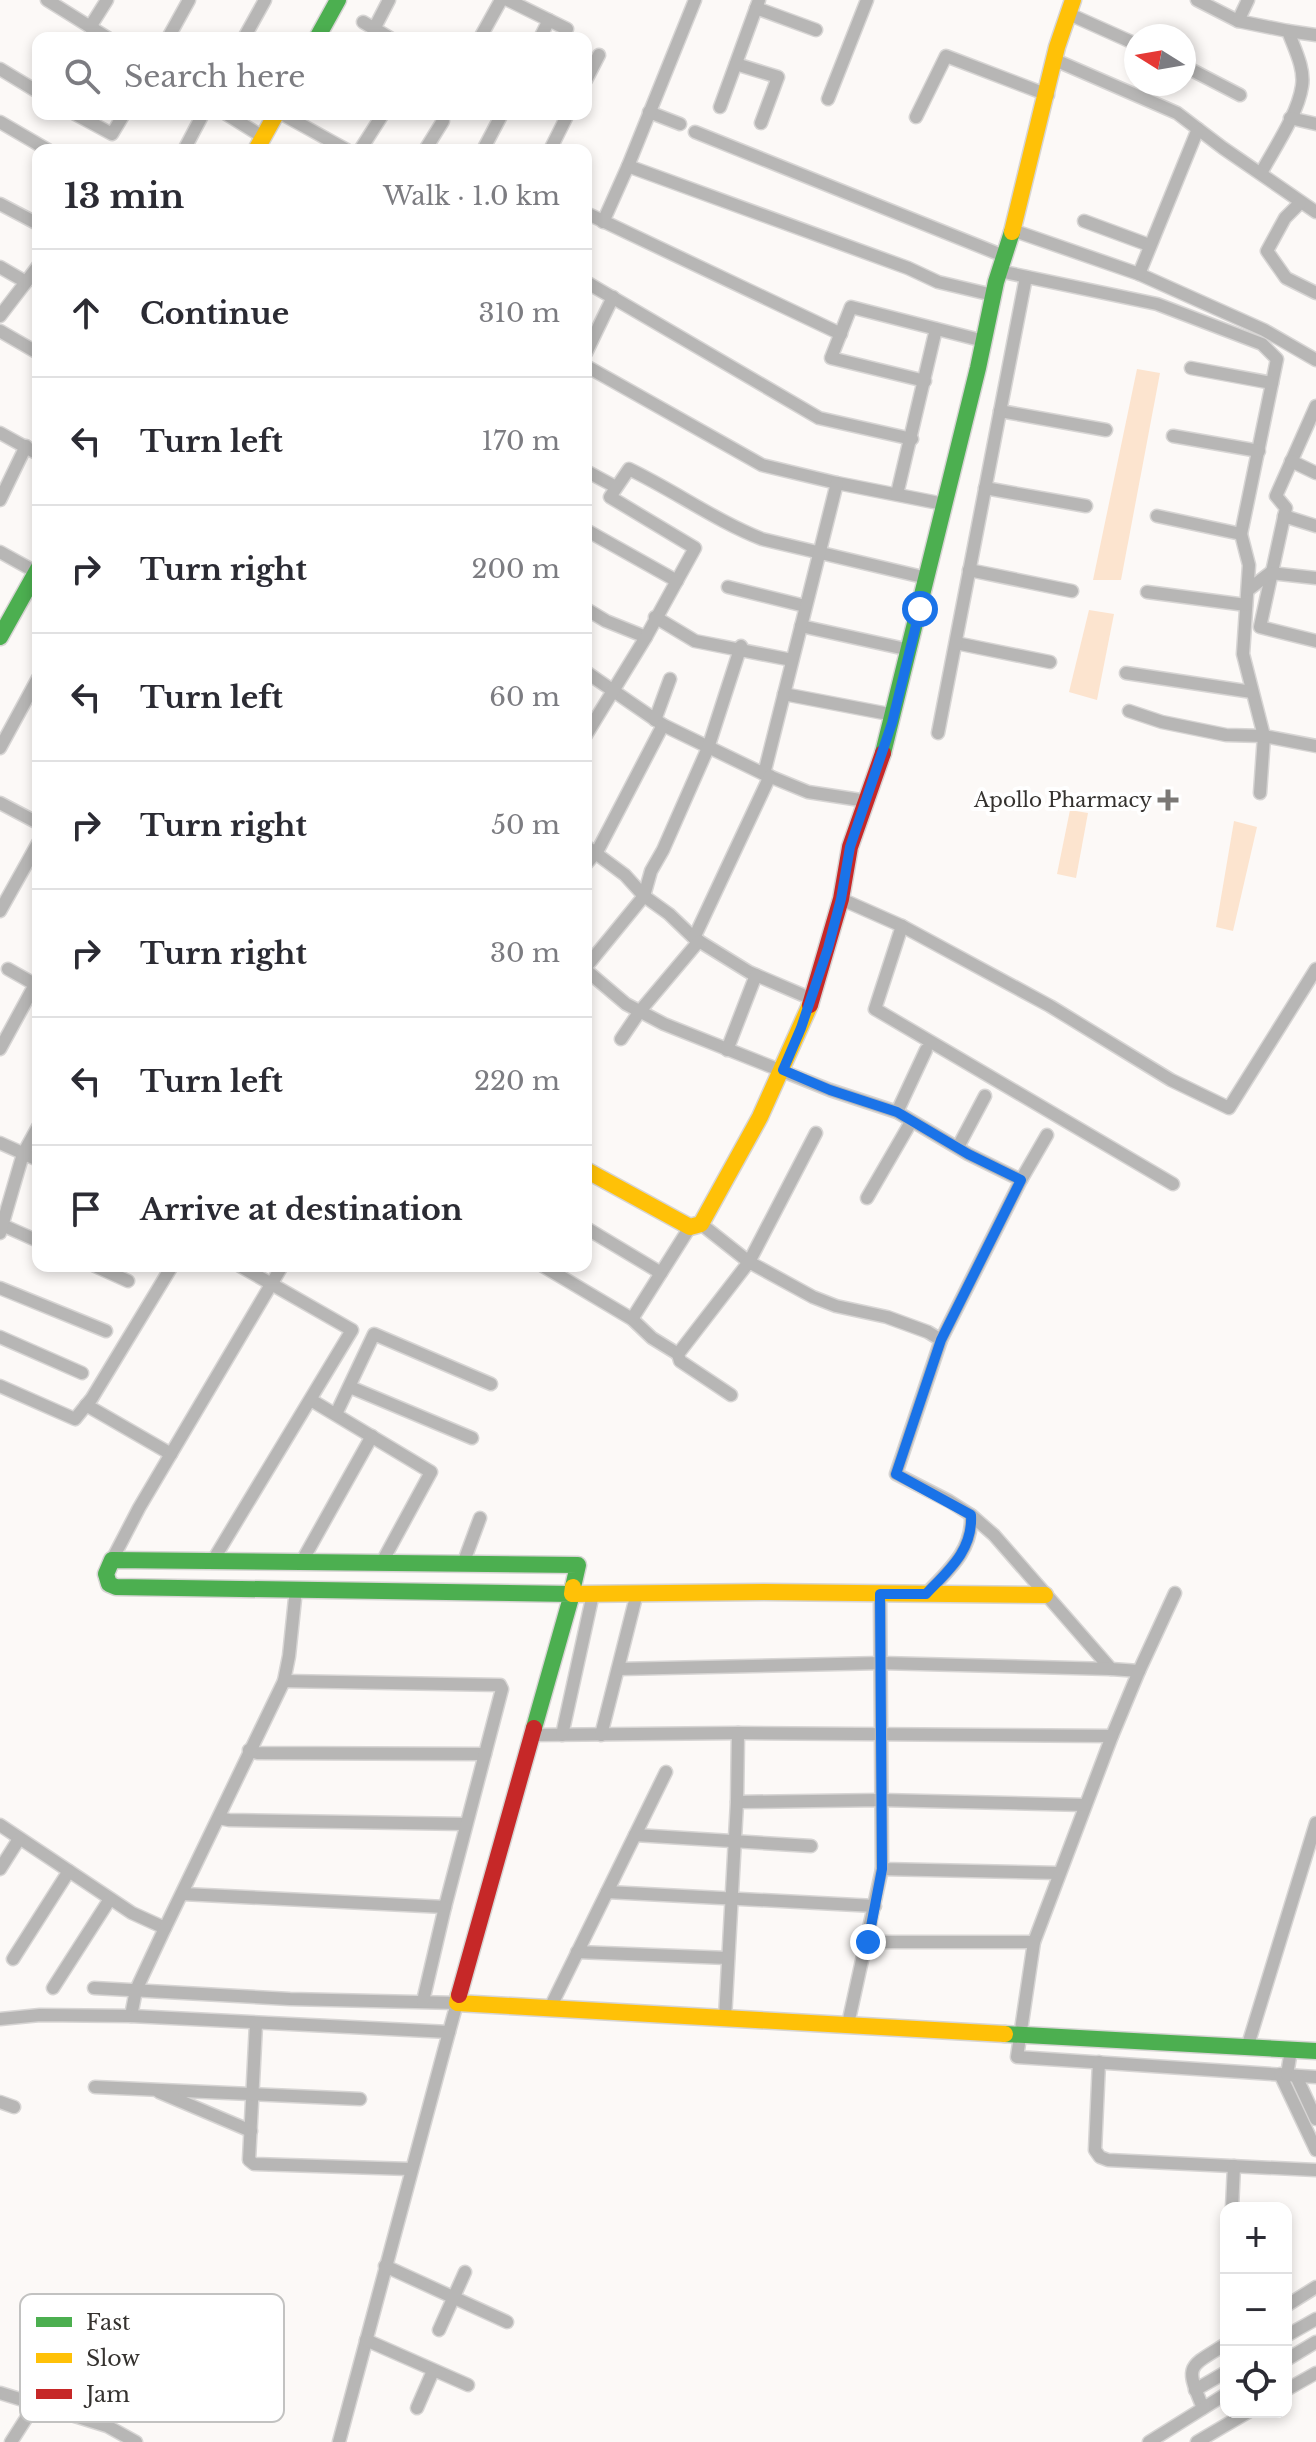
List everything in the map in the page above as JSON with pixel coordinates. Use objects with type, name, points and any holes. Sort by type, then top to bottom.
[{"type":"street","points":[[47,0],[98,32]]},
{"type":"street","points":[[90,27],[107,0]]},
{"type":"street","points":[[171,32],[189,0]]},
{"type":"street","points":[[247,32],[265,0]]},
{"type":"street","points":[[320,32],[338,0]]},
{"type":"street","points":[[380,32],[369,25],[389,0]]},
{"type":"street","points":[[483,32],[501,0]]},
{"type":"street","points":[[508,0],[567,29]]},
{"type":"street","points":[[603,222],[695,0]]},
{"type":"street","points":[[828,99],[867,0]]},
{"type":"street","points":[[1197,0],[1238,21],[1316,35]]},
{"type":"street","points":[[1238,21],[1248,0]]},
{"type":"street","points":[[720,107],[758,4],[816,30]]},
{"type":"street","points":[[632,1319],[696,1226],[760,1117],[812,999],[841,899],[850,847],[894,715],[1001,263],[1019,211],[1055,60],[1071,7],[1124,37]]},
{"type":"street","points":[[543,32],[549,20]]},
{"type":"street","points":[[1261,173],[1290,118],[1302,86],[1301,67],[1288,31]]},
{"type":"street","points":[[592,68],[599,55]]},
{"type":"street","points":[[916,117],[946,56],[1048,95]]},
{"type":"street","points":[[1055,60],[1177,113],[1316,212]]},
{"type":"street","points":[[736,64],[778,77],[761,123]]},
{"type":"street","points":[[0,69],[32,88]]},
{"type":"street","points":[[1196,72],[1240,95]]},
{"type":"street","points":[[1301,77],[1316,79]]},
{"type":"street","points":[[649,112],[680,124]]},
{"type":"street","points":[[1290,118],[1316,124]]},
{"type":"street","points":[[86,120],[112,134],[120,120]]},
{"type":"street","points":[[187,144],[200,120]]},
{"type":"street","points":[[233,120],[260,143],[273,120]]},
{"type":"street","points":[[293,120],[336,144]]},
{"type":"street","points":[[364,144],[379,120]]},
{"type":"street","points":[[486,144],[499,120]]},
{"type":"street","points":[[553,144],[565,120]]},
{"type":"street","points":[[429,144],[443,121]]},
{"type":"street","points":[[0,122],[38,144]]},
{"type":"street","points":[[1139,274],[1198,129]]},
{"type":"street","points":[[695,132],[1001,263],[1026,277],[1157,304],[1262,344],[1277,359],[1241,534],[1249,565],[1243,654],[1264,736],[1260,793]]},
{"type":"street","points":[[628,166],[908,268],[938,282],[993,295]]},
{"type":"street","points":[[1300,203],[1285,218],[1267,251],[1286,278],[1316,293]]},
{"type":"street","points":[[0,204],[32,221]]},
{"type":"street","points":[[592,216],[841,334]]},
{"type":"street","points":[[1084,221],[1149,245]]},
{"type":"street","points":[[1012,230],[1139,274],[1264,330],[1316,360]]},
{"type":"street","points":[[0,267],[26,282]]},
{"type":"street","points":[[0,316],[32,274]]},
{"type":"street","points":[[938,733],[1026,277]]},
{"type":"street","points":[[592,285],[819,418],[912,439]]},
{"type":"street","points":[[592,341],[613,297]]},
{"type":"street","points":[[925,381],[831,358],[851,307],[984,341]]},
{"type":"street","points":[[897,494],[936,329]]},
{"type":"street","points":[[0,331],[32,350]]},
{"type":"street","points":[[1191,368],[1272,383]]},
{"type":"street","points":[[592,369],[762,465],[944,504]]},
{"type":"street","points":[[1260,627],[1286,508],[1276,496],[1316,406]]},
{"type":"street","points":[[1000,411],[1106,430]]},
{"type":"street","points":[[0,433],[32,450]]},
{"type":"street","points":[[1173,436],[1259,451]]},
{"type":"street","points":[[0,500],[26,446]]},
{"type":"street","points":[[1291,461],[1316,473]]},
{"type":"street","points":[[592,725],[695,548],[610,497],[629,469],[739,530],[819,554],[927,578]]},
{"type":"street","points":[[592,474],[616,487]]},
{"type":"street","points":[[621,1039],[696,940],[767,775],[792,660],[837,483]]},
{"type":"street","points":[[985,488],[1086,506]]},
{"type":"street","points":[[1157,516],[1241,534]]},
{"type":"street","points":[[1284,516],[1316,526]]},
{"type":"street","points":[[592,533],[677,581]]},
{"type":"street","points":[[0,552],[32,572]]},
{"type":"street","points":[[969,570],[1072,591]]},
{"type":"street","points":[[1248,590],[1270,573],[1316,578]]},
{"type":"street","points":[[0,637],[32,582]]},
{"type":"street","points":[[728,587],[805,606]]},
{"type":"street","points":[[1147,592],[1246,605]]},
{"type":"street","points":[[592,613],[646,637]]},
{"type":"street","points":[[655,617],[695,641],[792,660]]},
{"type":"street","points":[[801,626],[910,650]]},
{"type":"street","points":[[1244,633],[1260,627],[1316,641]]},
{"type":"street","points":[[956,643],[1050,662]]},
{"type":"street","points":[[592,961],[644,896],[651,871],[708,748],[740,648]]},
{"type":"street","points":[[1126,673],[1252,692]]},
{"type":"street","points":[[592,676],[659,722],[767,775],[808,792],[867,801]]},
{"type":"street","points":[[592,847],[659,722],[670,679]]},
{"type":"street","points":[[0,748],[32,689]]},
{"type":"street","points":[[784,694],[894,715]]},
{"type":"street","points":[[1129,711],[1162,722],[1226,735],[1264,736],[1316,746]]},
{"type":"street","points":[[0,803],[32,820]]},
{"type":"street","points":[[592,850],[625,875],[644,896],[669,914],[696,940],[756,975],[812,999]]},
{"type":"street","points":[[0,911],[6,889],[32,852]]},
{"type":"street","points":[[841,899],[902,926],[1050,1006],[1171,1080],[1229,1108],[1316,969]]},
{"type":"street","points":[[902,926],[875,1009],[1173,1184]]},
{"type":"street","points":[[8,969],[32,981]]},
{"type":"street","points":[[592,973],[626,1004],[664,1024],[830,1090],[897,1112],[1021,1180]]},
{"type":"street","points":[[727,1050],[756,975]]},
{"type":"street","points":[[0,1049],[32,992]]},
{"type":"street","points":[[897,1112],[926,1050]]},
{"type":"street","points":[[958,1147],[985,1096]]},
{"type":"street","points":[[867,1198],[911,1122]]},
{"type":"street","points":[[678,1354],[749,1262],[816,1133]]},
{"type":"street","points":[[1047,1135],[1021,1180],[941,1340],[896,1474],[971,1515],[994,1535],[1111,1669]]},
{"type":"street","points":[[32,1138],[23,1154],[1,1227],[32,1239]]},
{"type":"street","points":[[0,1143],[32,1158]]},
{"type":"street","points":[[592,1173],[696,1226],[749,1262],[813,1297],[836,1306],[887,1317],[941,1340]]},
{"type":"street","points":[[592,1232],[661,1273]]},
{"type":"street","points":[[108,1272],[128,1281]]},
{"type":"street","points":[[0,1386],[75,1419],[168,1272]]},
{"type":"street","points":[[212,1562],[352,1330],[250,1272]]},
{"type":"street","points":[[278,1272],[112,1560],[106,1574],[109,1584],[116,1587],[572,1594],[1045,1595]]},
{"type":"street","points":[[553,1272],[632,1319],[652,1338],[678,1354],[680,1361],[731,1395]]},
{"type":"street","points":[[0,1288],[106,1331]]},
{"type":"street","points":[[336,1414],[374,1334],[491,1384]]},
{"type":"street","points":[[0,1337],[82,1373]]},
{"type":"street","points":[[350,1387],[472,1438]]},
{"type":"street","points":[[311,1400],[431,1472],[381,1564]]},
{"type":"street","points":[[86,1405],[171,1454]]},
{"type":"street","points":[[301,1563],[372,1436]]},
{"type":"street","points":[[926,1594],[961,1555],[972,1529],[971,1515]]},
{"type":"street","points":[[463,1564],[480,1518]]},
{"type":"street","points":[[112,1560],[578,1565],[410,2169],[339,2442]]},
{"type":"street","points":[[131,2016],[136,1990],[284,1681],[296,1589]]},
{"type":"street","points":[[601,1735],[637,1593]]},
{"type":"street","points":[[1175,1593],[1112,1736],[1034,1942],[1017,2057],[1316,2077]]},
{"type":"street","points":[[562,1735],[593,1594]]},
{"type":"street","points":[[848,2024],[882,1869],[880,1594]]},
{"type":"street","points":[[618,1669],[881,1663],[1139,1671]]},
{"type":"street","points":[[284,1681],[500,1685],[502,1689],[423,2001]]},
{"type":"street","points":[[725,2018],[738,1733]]},
{"type":"street","points":[[532,1735],[1112,1736]]},
{"type":"street","points":[[249,1750],[257,1753],[485,1754]]},
{"type":"street","points":[[550,2008],[666,1772]]},
{"type":"street","points":[[737,1802],[881,1800],[1085,1805]]},
{"type":"street","points":[[219,1818],[466,1824]]},
{"type":"street","points":[[0,1825],[132,1913],[165,1928]]},
{"type":"street","points":[[1247,2048],[1315,1831]]},
{"type":"street","points":[[635,1835],[811,1846]]},
{"type":"street","points":[[0,1869],[19,1839]]},
{"type":"street","points":[[882,1869],[1059,1873]]},
{"type":"street","points":[[13,1959],[69,1871]]},
{"type":"street","points":[[607,1892],[875,1906]]},
{"type":"street","points":[[183,1894],[445,1907]]},
{"type":"street","points":[[53,1988],[110,1899]]},
{"type":"street","points":[[868,1942],[1034,1942]]},
{"type":"street","points":[[577,1952],[728,1958]]},
{"type":"street","points":[[94,1988],[290,1999],[423,2001],[1316,2051]]},
{"type":"street","points":[[0,2019],[40,2015],[131,2016],[449,2032]]},
{"type":"street","points":[[256,2024],[249,2160],[254,2164],[410,2169]]},
{"type":"street","points":[[1291,2050],[1288,2075],[1316,2150]]},
{"type":"street","points":[[1099,2062],[1095,2150],[1100,2157],[1108,2160],[1316,2170]]},
{"type":"street","points":[[1288,2075],[1316,2119]]},
{"type":"street","points":[[95,2087],[360,2099]]},
{"type":"street","points":[[152,2089],[251,2131]]},
{"type":"street","points":[[0,2102],[14,2107]]},
{"type":"street","points":[[1232,2202],[1234,2166]]},
{"type":"street","points":[[385,2266],[507,2322]]},
{"type":"street","points":[[439,2330],[465,2272]]},
{"type":"street","points":[[1292,2302],[1316,2287]]},
{"type":"street","points":[[1292,2333],[1316,2319]]},
{"type":"street","points":[[366,2340],[468,2385]]},
{"type":"street","points":[[1292,2356],[1316,2342]]},
{"type":"street","points":[[1203,2408],[1191,2379],[1193,2369],[1200,2360],[1223,2346]]},
{"type":"street","points":[[417,2408],[433,2371]]},
{"type":"street","points":[[1292,2387],[1316,2373]]},
{"type":"street","points":[[1195,2390],[1220,2375]]},
{"type":"street","points":[[0,2393],[20,2399]]},
{"type":"street","points":[[1149,2442],[1220,2398]]},
{"type":"street","points":[[1197,2442],[1238,2418]]},
{"type":"street","points":[[11,2442],[24,2422]]},
{"type":"street","points":[[95,2422],[136,2442]]},
{"type":"shaded area","points":[[1137,369],[1160,373],[1121,580],[1093,580]]},
{"type":"shaded area","points":[[1089,610],[1114,614],[1097,700],[1069,692]]},
{"type":"shaded area","points":[[1070,810],[1088,813],[1076,878],[1057,874]]},
{"type":"shaded area","points":[[1234,821],[1257,827],[1233,931],[1216,927]]},
{"type":"traffic: fast","points":[[320,32],[338,0]]},
{"type":"traffic: fast","points":[[883,753],[978,368],[996,282],[1012,232]]},
{"type":"traffic: fast","points":[[0,637],[32,580]]},
{"type":"traffic: fast","points":[[534,1728],[572,1594],[116,1587],[109,1584],[106,1574],[112,1560],[578,1565],[573,1587]]},
{"type":"traffic: fast","points":[[1005,2034],[1316,2051]]},
{"type":"traffic: slow","points":[[1012,232],[1057,47],[1073,0]]},
{"type":"traffic: slow","points":[[259,144],[273,120]]},
{"type":"traffic: slow","points":[[592,1173],[690,1227],[701,1224],[760,1117],[810,1005]]},
{"type":"traffic: slow","points":[[573,1587],[572,1594],[764,1592],[1045,1595]]},
{"type":"traffic: slow","points":[[459,1995],[457,2003],[1005,2034]]},
{"type":"traffic: jam","points":[[810,1005],[841,899],[850,847],[883,753]]},
{"type":"traffic: jam","points":[[459,1995],[534,1728]]},
{"type":"place","name":"Apollo Pharmacy","points":[[1168,800]]},
{"type":"route","points":[[868,1942],[882,1869],[880,1594],[926,1594],[961,1555],[972,1529],[971,1515],[896,1474],[941,1340],[1021,1180],[968,1154],[897,1112],[830,1090],[783,1070],[817,985],[828,948],[850,847],[892,723],[920,609]]}]
